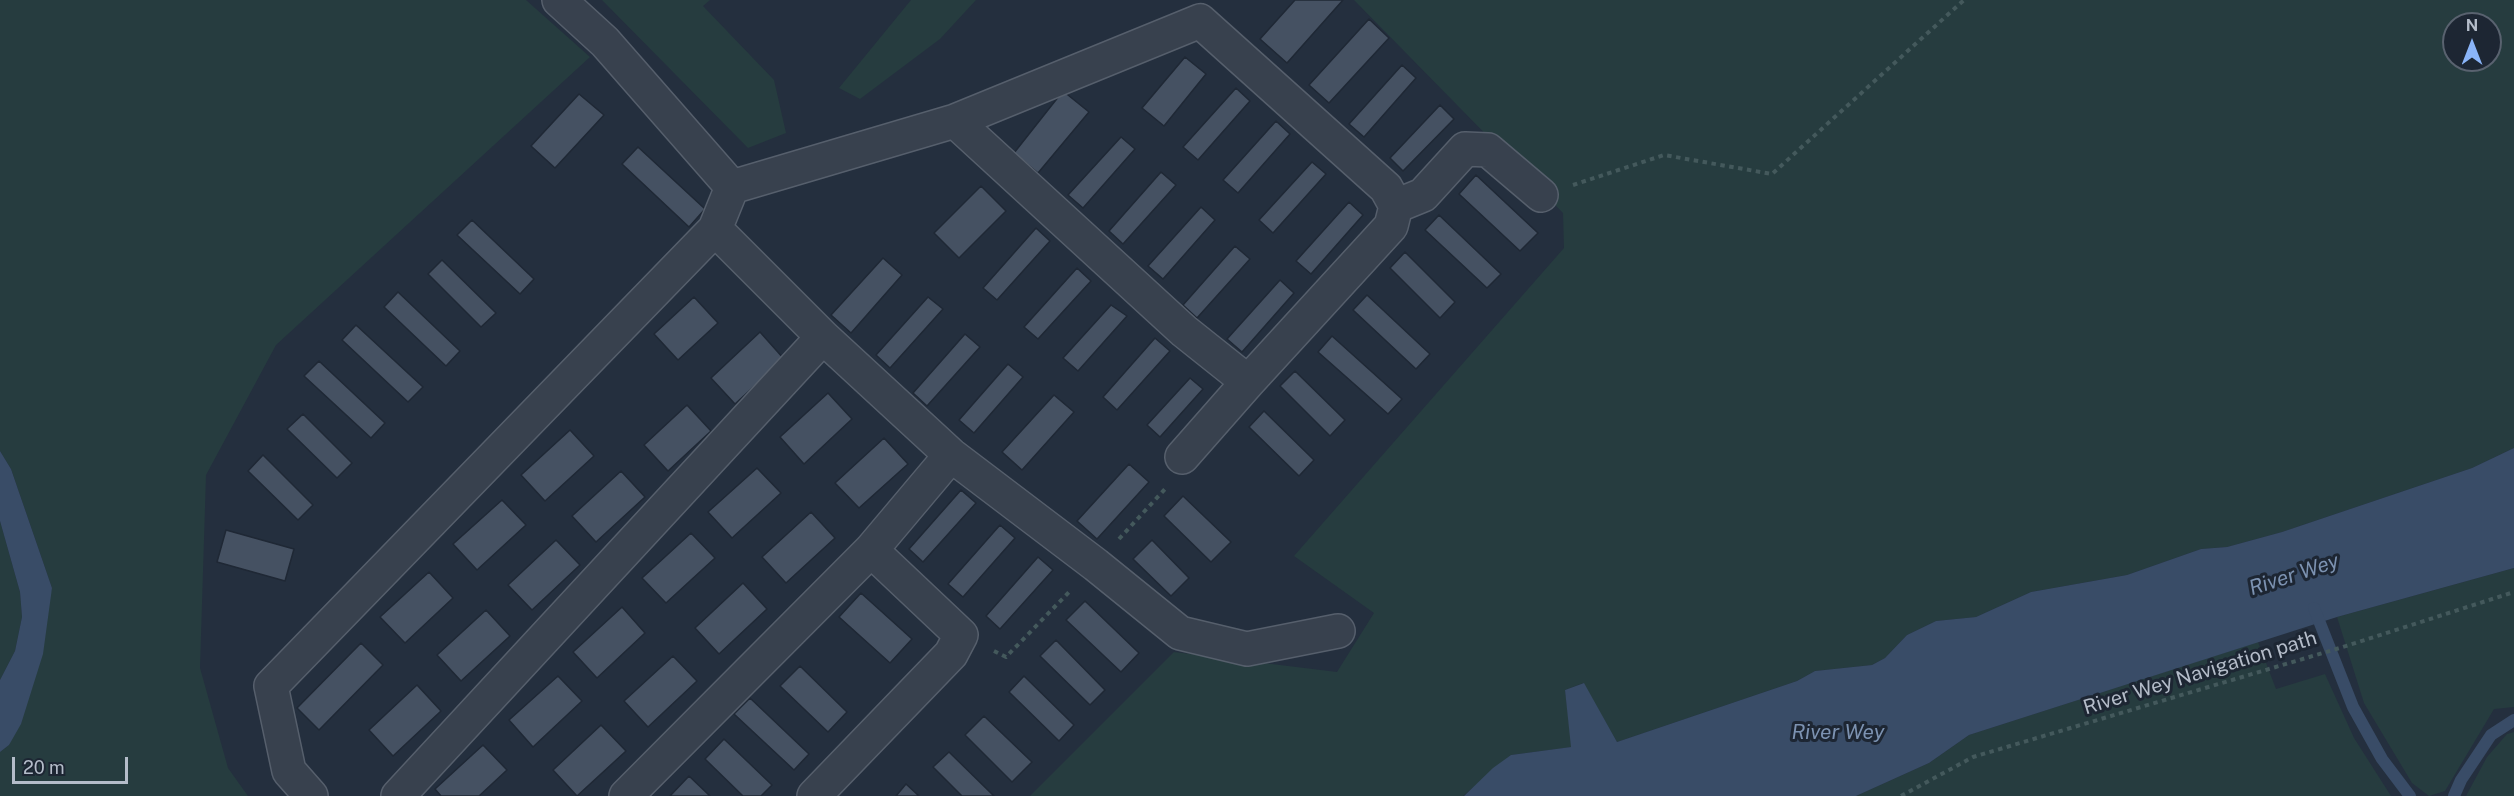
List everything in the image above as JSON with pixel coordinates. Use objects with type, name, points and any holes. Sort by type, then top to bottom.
[{"type":"lane","points":[[558,0],[605,42],[732,187]]},
{"type":"lane","points":[[732,187],[955,121],[1200,21],[1386,188],[1396,206],[1391,226],[1182,457]]},
{"type":"lane","points":[[955,121],[1184,331],[1248,382]]},
{"type":"lane","points":[[1396,206],[1423,195],[1465,149],[1488,150],[1541,195]]},
{"type":"lane","points":[[311,796],[289,771],[270,686],[715,229],[732,187]]},
{"type":"lane","points":[[715,229],[823,337],[951,455],[1096,565],[1180,633],[1247,649],[1338,631]]},
{"type":"lane","points":[[398,796],[823,337]]},
{"type":"lane","points":[[626,796],[871,550],[951,455]]},
{"type":"lane","points":[[814,796],[951,654],[961,635],[871,550]]},
{"type":"path","points":[[1541,195],[1664,155],[1772,174],[1964,0]]},
{"type":"path","points":[[961,635],[1006,657],[1096,565],[1182,471],[1182,457]]},
{"type":"path","name":"River Wey Navigation path","points":[[1901,796],[1973,757],[2343,647],[2514,592]]},
{"type":"green space","points":[[0,0],[526,0],[590,57],[276,345],[206,475],[200,668],[228,768],[248,796],[0,796],[0,752],[9,745],[52,588],[11,469],[0,451]]},
{"type":"green space","points":[[602,0],[710,0],[703,6],[774,80],[786,133],[748,148]]},
{"type":"green space","points":[[911,0],[976,0],[940,39],[860,99],[839,88]]},
{"type":"green space","points":[[1354,0],[2514,0],[2514,448],[2472,468],[2282,532],[2227,547],[2201,549],[2127,575],[2031,592],[1976,617],[1936,621],[1907,635],[1885,658],[1872,665],[1815,671],[1797,681],[1617,742],[1583,683],[1565,690],[1572,747],[1511,755],[1463,796],[1030,796],[1174,652],[1337,672],[1374,613],[1294,556],[1564,248],[1563,213]]},
{"type":"green space","points":[[0,521],[20,592],[22,617],[15,651],[0,680]]},
{"type":"green space","points":[[2514,568],[2514,707],[2494,709],[2445,791],[2429,796],[2412,783],[2364,703],[2337,617]]},
{"type":"green space","points":[[2258,642],[2276,689],[2325,674],[2354,738],[2391,796],[1856,796],[1929,763],[1969,735]]},
{"type":"green space","points":[[2514,732],[2514,796],[2466,796],[2487,757],[2507,734]]},
{"type":"water","name":"River Wey","points":[[2514,448],[2514,568],[2337,617],[1969,735],[1929,763],[1856,796],[1464,796],[1493,768],[1511,755],[1571,747],[1565,690],[1584,683],[1617,742],[1797,681],[1815,671],[1872,665],[1885,658],[1907,635],[1936,621],[1976,617],[2031,592],[2127,575],[2201,549],[2227,547],[2282,532],[2472,468]]},
{"type":"water","points":[[0,451],[11,469],[52,588],[43,654],[21,724],[9,745],[0,752],[0,680],[15,651],[22,617],[20,592],[0,521]]},
{"type":"building","points":[[1295,0],[1343,0],[1287,63],[1260,39]]},
{"type":"building","points":[[1369,19],[1389,38],[1329,103],[1309,85]]},
{"type":"building","points":[[1185,57],[1206,74],[1164,126],[1142,108]]},
{"type":"building","points":[[1402,65],[1416,78],[1364,137],[1349,124]]},
{"type":"building","points":[[1236,88],[1250,101],[1198,160],[1183,147]]},
{"type":"building","points":[[1063,91],[1089,112],[1038,173],[1014,153]]},
{"type":"building","points":[[579,94],[604,115],[555,168],[531,146]]},
{"type":"building","points":[[1440,105],[1454,119],[1403,171],[1390,158]]},
{"type":"building","points":[[1276,121],[1290,134],[1238,193],[1223,180]]},
{"type":"building","points":[[1121,137],[1135,149],[1083,208],[1068,195]]},
{"type":"building","points":[[638,147],[705,209],[689,227],[622,164]]},
{"type":"building","points":[[1312,162],[1326,174],[1273,233],[1259,220]]},
{"type":"building","points":[[1161,172],[1176,185],[1123,244],[1109,231]]},
{"type":"building","points":[[1476,175],[1538,233],[1520,251],[1459,194]]},
{"type":"building","points":[[981,186],[1006,211],[959,258],[934,233]]},
{"type":"building","points":[[1349,202],[1363,215],[1311,274],[1296,261]]},
{"type":"building","points":[[1201,207],[1215,220],[1163,279],[1148,266]]},
{"type":"building","points":[[1439,215],[1501,274],[1487,288],[1425,230]]},
{"type":"building","points":[[472,220],[534,279],[520,294],[457,235]]},
{"type":"building","points":[[1036,228],[1050,241],[997,300],[983,288]]},
{"type":"building","points":[[1235,246],[1250,259],[1197,318],[1183,305]]},
{"type":"building","points":[[1405,252],[1455,302],[1440,318],[1390,268]]},
{"type":"building","points":[[883,258],[902,275],[851,333],[831,315]]},
{"type":"building","points":[[442,260],[496,313],[481,327],[428,274]]},
{"type":"building","points":[[1077,268],[1091,281],[1038,339],[1024,327]]},
{"type":"building","points":[[1280,280],[1294,293],[1242,352],[1227,339]]},
{"type":"building","points":[[398,292],[460,351],[446,366],[384,307]]},
{"type":"building","points":[[1367,295],[1430,354],[1416,369],[1353,310]]},
{"type":"building","points":[[694,297],[718,323],[678,360],[654,334]]},
{"type":"building","points":[[928,297],[943,309],[890,368],[876,355]]},
{"type":"building","points":[[1111,305],[1127,316],[1078,371],[1063,358]]},
{"type":"building","points":[[356,325],[423,387],[408,402],[342,340]]},
{"type":"building","points":[[760,332],[784,359],[735,404],[711,378]]},
{"type":"building","points":[[965,334],[980,347],[927,406],[913,393]]},
{"type":"building","points":[[1332,336],[1402,399],[1388,414],[1318,352]]},
{"type":"building","points":[[1155,338],[1170,351],[1117,410],[1103,397]]},
{"type":"building","points":[[319,361],[385,423],[371,438],[304,376]]},
{"type":"building","points":[[1008,364],[1023,377],[974,433],[959,420]]},
{"type":"building","points":[[1295,371],[1345,420],[1330,436],[1280,386]]},
{"type":"building","points":[[1190,378],[1203,389],[1160,437],[1147,425]]},
{"type":"building","points":[[828,393],[852,419],[804,464],[780,437]]},
{"type":"building","points":[[1054,395],[1074,412],[1022,470],[1002,452]]},
{"type":"building","points":[[687,405],[711,431],[668,471],[644,445]]},
{"type":"building","points":[[1264,411],[1314,460],[1299,476],[1249,427]]},
{"type":"building","points":[[303,414],[352,463],[337,478],[287,429]]},
{"type":"building","points":[[570,430],[594,456],[545,501],[521,475]]},
{"type":"building","points":[[884,438],[908,464],[859,508],[835,483]]},
{"type":"building","points":[[263,455],[313,505],[298,520],[248,471]]},
{"type":"building","points":[[1129,464],[1149,482],[1097,539],[1077,521]]},
{"type":"building","points":[[757,468],[781,493],[732,538],[708,512]]},
{"type":"building","points":[[621,471],[645,497],[596,542],[572,516]]},
{"type":"building","points":[[961,490],[976,503],[923,562],[909,549]]},
{"type":"building","points":[[1183,496],[1231,542],[1211,562],[1164,516]]},
{"type":"building","points":[[502,500],[526,525],[477,570],[453,544]]},
{"type":"building","points":[[811,512],[835,538],[786,583],[762,557]]},
{"type":"building","points":[[1000,525],[1015,538],[963,597],[948,584]]},
{"type":"building","points":[[226,530],[294,549],[285,581],[217,562]]},
{"type":"building","points":[[691,533],[715,558],[666,603],[642,578]]},
{"type":"building","points":[[556,540],[580,565],[532,610],[508,585]]},
{"type":"building","points":[[1152,540],[1189,578],[1171,596],[1133,559]]},
{"type":"building","points":[[1038,557],[1053,570],[1000,629],[986,616]]},
{"type":"building","points":[[429,572],[453,598],[405,643],[380,617]]},
{"type":"building","points":[[743,583],[767,609],[719,654],[695,628]]},
{"type":"building","points":[[861,593],[912,639],[890,663],[839,617]]},
{"type":"building","points":[[1085,601],[1139,653],[1121,672],[1066,620]]},
{"type":"building","points":[[622,607],[645,633],[597,678],[573,652]]},
{"type":"building","points":[[486,610],[510,636],[461,681],[437,655]]},
{"type":"building","points":[[1056,640],[1105,690],[1090,705],[1040,656]]},
{"type":"building","points":[[361,643],[383,665],[319,730],[297,708]]},
{"type":"building","points":[[673,656],[697,681],[648,727],[624,701]]},
{"type":"building","points":[[800,666],[847,712],[828,732],[780,686]]},
{"type":"building","points":[[558,676],[582,701],[533,747],[509,720]]},
{"type":"building","points":[[1024,676],[1074,725],[1059,741],[1009,692]]},
{"type":"building","points":[[417,685],[441,711],[393,756],[369,730]]},
{"type":"building","points":[[750,698],[809,754],[794,770],[734,714]]},
{"type":"building","points":[[984,716],[1032,762],[1012,782],[965,735]]},
{"type":"building","points":[[601,725],[626,751],[577,796],[553,770]]},
{"type":"building","points":[[724,739],[772,785],[761,796],[743,796],[705,759]]},
{"type":"building","points":[[483,745],[507,770],[479,796],[441,796],[435,789]]},
{"type":"building","points":[[949,752],[994,796],[962,796],[933,767]]},
{"type":"building","points":[[689,776],[710,796],[670,796]]},
{"type":"building","points":[[906,784],[919,796],[896,796]]},
{"type":"waterway","points":[[2314,608],[2353,707],[2382,759],[2410,796]]},
{"type":"waterway","points":[[2454,796],[2461,780],[2491,735],[2514,720]]}]
